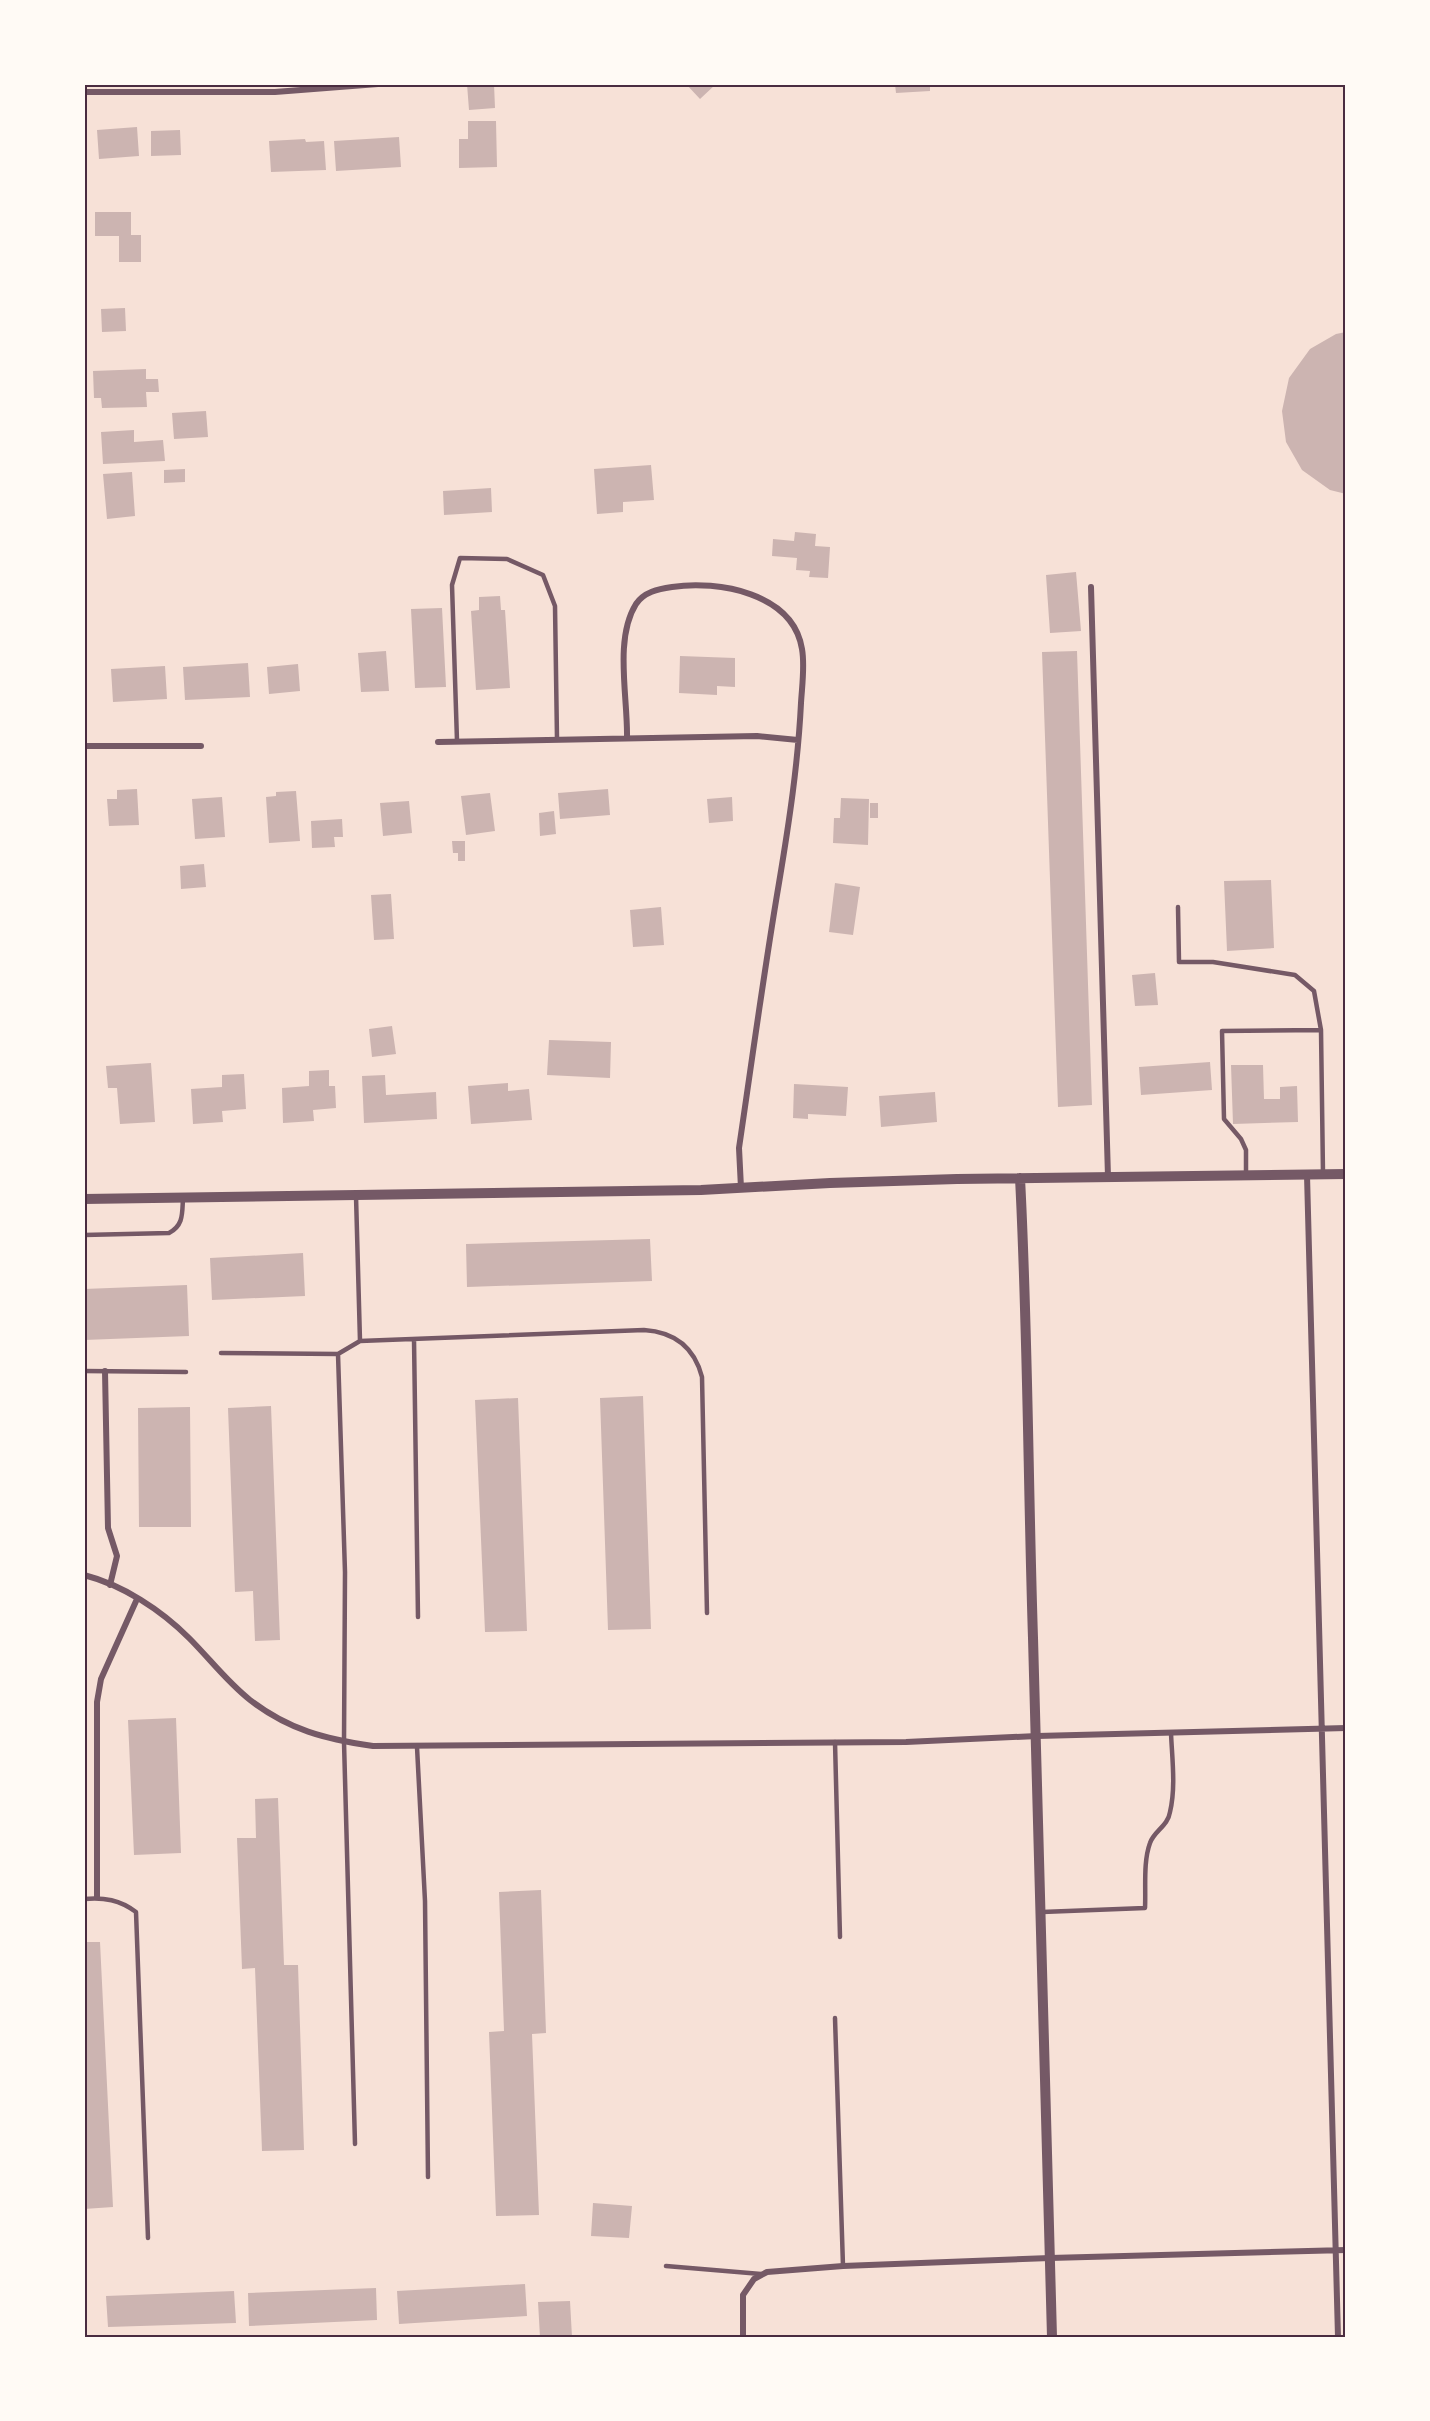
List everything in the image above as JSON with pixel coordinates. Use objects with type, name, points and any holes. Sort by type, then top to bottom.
[{"type":"street","points":[[84,92],[275,92],[378,84]]},
{"type":"street","points":[[627,738],[624,648],[629,618],[637,602],[648,593],[683,585],[716,586],[747,593],[770,604],[792,624],[800,639],[803,658],[794,794],[739,1148],[741,1188]]},
{"type":"street","points":[[1091,587],[1108,1177]]},
{"type":"street","points":[[438,742],[757,736],[798,740]]},
{"type":"street","points":[[84,746],[201,746]]},
{"type":"street","points":[[84,1199],[741,1188],[830,1183],[1020,1178],[1346,1174]]},
{"type":"street","points":[[1307,1175],[1338,2337]]},
{"type":"street","points":[[1020,1178],[1026,1297],[1052,2337]]},
{"type":"street","points":[[105,1371],[108,1528],[117,1556],[110,1585]]},
{"type":"street","points":[[84,1575],[137,1599],[177,1627],[217,1670],[267,1712],[311,1734],[373,1746],[906,1742],[1037,1736],[1346,1728]]},
{"type":"street","points":[[97,1897],[97,1702],[101,1679],[137,1599]]},
{"type":"street","points":[[743,2337],[743,2295],[747,2286],[761,2274],[843,2266],[1346,2250]]},
{"type":"lane","points":[[457,741],[452,585],[460,558],[507,559],[543,575],[555,606],[557,739]]},
{"type":"lane","points":[[1178,907],[1179,962],[1214,962],[1295,975],[1314,991],[1321,1030],[1323,1174]]},
{"type":"lane","points":[[1246,1175],[1246,1150],[1241,1139],[1224,1119],[1222,1031],[1321,1030]]},
{"type":"lane","points":[[356,1196],[360,1341]]},
{"type":"lane","points":[[84,1234],[169,1233],[177,1229],[182,1221],[183,1198]]},
{"type":"lane","points":[[221,1353],[338,1354],[360,1341],[644,1330],[659,1331],[679,1339],[690,1349],[702,1377],[707,1613]]},
{"type":"lane","points":[[414,1339],[418,1617]]},
{"type":"lane","points":[[338,1354],[345,1561],[344,1742],[355,2144]]},
{"type":"lane","points":[[84,1371],[186,1372]]},
{"type":"lane","points":[[1042,1912],[1145,1908],[1147,1855],[1150,1840],[1170,1816],[1173,1800],[1171,1733]]},
{"type":"lane","points":[[835,1742],[840,1937]]},
{"type":"lane","points":[[417,1747],[426,1912],[428,2177]]},
{"type":"lane","points":[[84,1899],[97,1897],[123,1903],[136,1912],[148,2238]]},
{"type":"lane","points":[[835,2019],[843,2266]]},
{"type":"lane","points":[[666,2266],[761,2274]]},
{"type":"building","points":[[467,84],[494,84],[495,108],[469,110]]},
{"type":"building","points":[[686,84],[716,84],[700,99]]},
{"type":"building","points":[[895,84],[930,84],[930,91],[896,93]]},
{"type":"building","points":[[468,121],[496,121],[497,167],[459,168],[459,139],[468,139]]},
{"type":"building","points":[[137,127],[139,156],[99,159],[97,130]]},
{"type":"building","points":[[180,130],[181,155],[151,156],[151,131]]},
{"type":"building","points":[[399,137],[401,167],[336,171],[334,141]]},
{"type":"building","points":[[305,139],[306,142],[324,141],[326,170],[271,172],[269,141]]},
{"type":"building","points":[[95,212],[131,212],[131,235],[141,235],[141,262],[119,262],[119,236],[95,236]]},
{"type":"building","points":[[125,308],[126,331],[102,332],[101,309]]},
{"type":"building","points":[[1346,332],[1346,494],[1330,490],[1302,470],[1286,442],[1282,411],[1289,378],[1310,349],[1336,334]]},
{"type":"building","points":[[146,369],[146,379],[158,379],[159,392],[146,392],[147,407],[102,408],[101,398],[94,398],[93,371]]},
{"type":"building","points":[[206,411],[208,437],[174,439],[172,413]]},
{"type":"building","points":[[134,430],[134,442],[163,440],[165,461],[103,464],[101,432]]},
{"type":"building","points":[[651,465],[654,500],[623,502],[623,512],[597,514],[594,469]]},
{"type":"building","points":[[185,469],[185,482],[164,483],[164,470]]},
{"type":"building","points":[[132,472],[135,516],[107,519],[103,474]]},
{"type":"building","points":[[491,488],[492,512],[444,515],[443,491]]},
{"type":"building","points":[[795,532],[816,534],[815,546],[830,547],[828,578],[809,577],[810,571],[796,570],[797,558],[772,556],[773,539],[794,541]]},
{"type":"building","points":[[1076,572],[1081,631],[1050,633],[1046,575]]},
{"type":"building","points":[[500,596],[501,610],[505,610],[510,688],[476,690],[471,611],[479,610],[479,597]]},
{"type":"building","points":[[442,608],[446,687],[415,688],[411,609]]},
{"type":"building","points":[[386,651],[389,691],[361,692],[358,653]]},
{"type":"building","points":[[1077,651],[1092,1105],[1058,1107],[1042,652]]},
{"type":"building","points":[[680,656],[735,658],[735,687],[717,686],[717,695],[679,693]]},
{"type":"building","points":[[248,663],[250,697],[185,700],[183,667]]},
{"type":"building","points":[[298,664],[300,691],[269,694],[267,667]]},
{"type":"building","points":[[165,666],[167,699],[113,702],[111,669]]},
{"type":"building","points":[[137,789],[139,825],[109,826],[107,799],[117,799],[117,790]]},
{"type":"building","points":[[608,789],[610,815],[560,819],[558,793]]},
{"type":"building","points":[[296,791],[300,841],[269,843],[266,797],[276,796],[276,792]]},
{"type":"building","points":[[490,793],[495,831],[466,835],[461,796]]},
{"type":"building","points":[[222,797],[225,837],[195,839],[192,799]]},
{"type":"building","points":[[732,797],[733,821],[709,823],[707,799]]},
{"type":"building","points":[[841,798],[869,799],[868,845],[833,843],[834,818],[840,818]]},
{"type":"building","points":[[409,801],[412,833],[383,836],[380,803]]},
{"type":"building","points":[[870,803],[878,803],[878,818],[870,818]]},
{"type":"building","points":[[554,811],[556,834],[540,836],[539,813]]},
{"type":"building","points":[[342,819],[343,837],[334,837],[335,847],[312,848],[311,821]]},
{"type":"building","points":[[452,841],[465,841],[465,861],[458,861],[458,853],[453,853]]},
{"type":"building","points":[[204,864],[206,887],[181,889],[180,866]]},
{"type":"building","points":[[1271,880],[1274,948],[1227,951],[1224,881]]},
{"type":"building","points":[[835,883],[860,887],[853,935],[829,932]]},
{"type":"building","points":[[391,894],[394,939],[374,940],[371,895]]},
{"type":"building","points":[[661,907],[664,945],[633,947],[630,910]]},
{"type":"building","points":[[1155,973],[1158,1005],[1135,1006],[1132,975]]},
{"type":"building","points":[[392,1026],[396,1054],[372,1057],[369,1029]]},
{"type":"building","points":[[549,1040],[611,1042],[610,1078],[547,1075]]},
{"type":"building","points":[[1210,1062],[1212,1090],[1141,1095],[1139,1067]]},
{"type":"building","points":[[151,1063],[155,1122],[120,1124],[117,1088],[108,1088],[106,1066]]},
{"type":"building","points":[[1231,1065],[1263,1065],[1264,1099],[1280,1099],[1280,1087],[1297,1086],[1298,1122],[1233,1124]]},
{"type":"building","points":[[329,1070],[329,1086],[335,1086],[336,1108],[313,1110],[314,1121],[283,1123],[282,1088],[309,1086],[309,1071]]},
{"type":"building","points":[[244,1074],[246,1109],[222,1111],[223,1122],[193,1124],[191,1089],[222,1087],[222,1075]]},
{"type":"building","points":[[385,1075],[386,1095],[436,1092],[437,1119],[364,1123],[362,1076]]},
{"type":"building","points":[[508,1083],[508,1091],[529,1089],[532,1120],[471,1124],[468,1086]]},
{"type":"building","points":[[794,1084],[848,1087],[846,1116],[808,1114],[808,1119],[793,1118]]},
{"type":"building","points":[[935,1092],[937,1122],[881,1127],[879,1096]]},
{"type":"building","points":[[650,1239],[652,1281],[467,1287],[466,1244]]},
{"type":"building","points":[[303,1253],[305,1296],[212,1300],[210,1258]]},
{"type":"building","points":[[187,1285],[189,1336],[84,1340],[84,1289]]},
{"type":"building","points":[[643,1396],[651,1629],[608,1630],[600,1398]]},
{"type":"building","points":[[518,1398],[527,1631],[485,1632],[475,1400]]},
{"type":"building","points":[[271,1406],[280,1640],[255,1641],[253,1591],[235,1592],[228,1408]]},
{"type":"building","points":[[190,1407],[191,1527],[139,1527],[138,1408]]},
{"type":"building","points":[[176,1718],[181,1853],[134,1855],[128,1720]]},
{"type":"building","points":[[278,1798],[284,1965],[298,1965],[304,2150],[262,2151],[255,1968],[242,1969],[237,1838],[256,1838],[255,1799]]},
{"type":"building","points":[[541,1890],[546,2033],[532,2034],[539,2215],[496,2216],[489,2032],[504,2031],[499,1892]]},
{"type":"building","points":[[84,1942],[100,1942],[113,2207],[84,2209]]},
{"type":"building","points":[[593,2203],[632,2206],[629,2238],[591,2236]]},
{"type":"building","points":[[525,2284],[527,2316],[399,2324],[397,2291]]},
{"type":"building","points":[[376,2288],[377,2320],[249,2326],[248,2293]]},
{"type":"building","points":[[234,2291],[236,2323],[108,2327],[106,2296]]},
{"type":"building","points":[[570,2301],[572,2337],[540,2337],[538,2302]]}]
